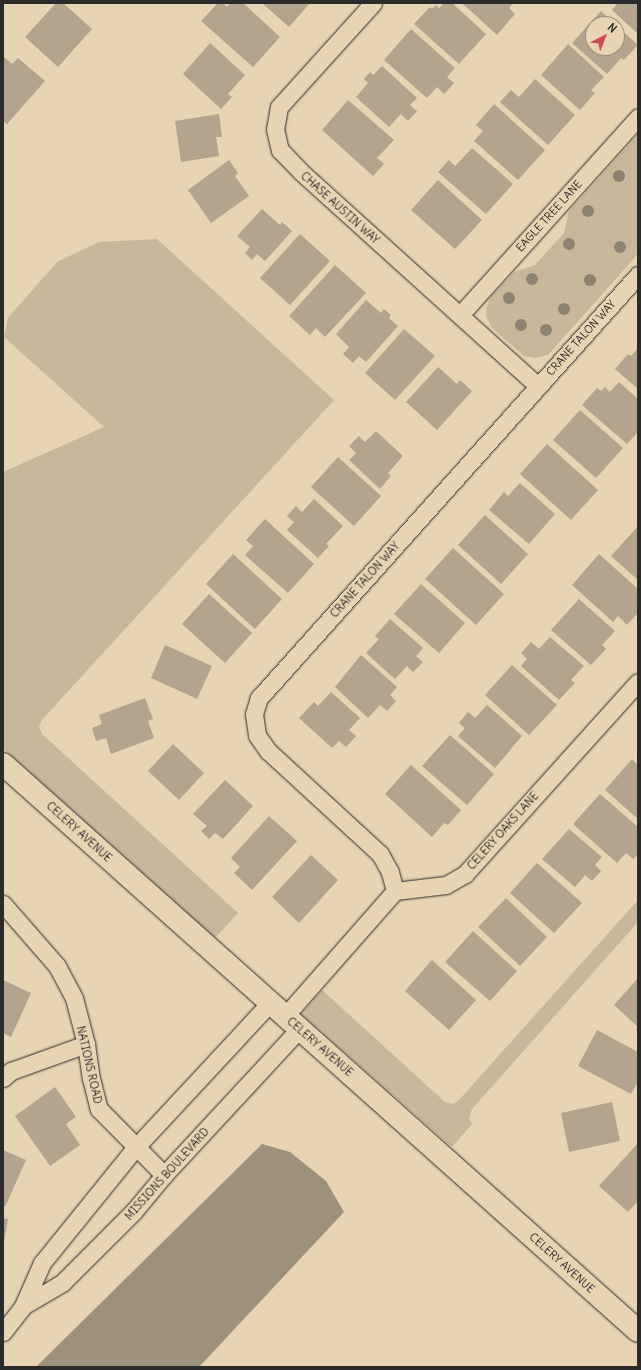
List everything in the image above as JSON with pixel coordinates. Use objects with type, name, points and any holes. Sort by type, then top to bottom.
[{"type":"main road","name":"CELERY AVENUE","points":[[3,764],[638,1331]]},
{"type":"street","name":"CHASE AUSTIN WAY","points":[[373,3],[279,107],[275,129],[280,150],[300,171],[538,386]]},
{"type":"street","name":"EAGLE TREE LANE","points":[[460,315],[638,117]]},
{"type":"street","name":"CRANE TALON WAY","points":[[395,891],[390,872],[380,854],[268,751],[257,735],[254,714],[258,698],[638,275]]},
{"type":"street","name":"CELERY OAKS LANE","points":[[395,891],[446,884],[465,874],[638,682]]},
{"type":"street","points":[[285,1016],[395,891]]},
{"type":"street","name":"NATIONS ROAD","points":[[3,904],[57,966],[74,998],[86,1044],[91,1078],[99,1110],[164,1175]]},
{"type":"street","name":"MISSIONS BOULEVARD","points":[[3,1332],[24,1306],[42,1263],[136,1147],[285,1016]]},
{"type":"street","name":"MISSIONS BOULEVARD","points":[[24,1306],[62,1282],[134,1211],[164,1175],[285,1016]]},
{"type":"street","points":[[3,1078],[11,1071],[86,1044]]},
{"type":"shaded area","points":[[638,134],[638,254],[548,355],[535,358],[524,356],[492,328],[486,316],[490,298],[514,272],[535,265],[564,233],[569,211]]},
{"type":"shaded area","points":[[157,239],[334,400],[42,720],[39,726],[42,734],[238,913],[215,938],[3,748],[3,472],[104,427],[4,337],[8,318],[57,262],[99,242]]},
{"type":"shaded area","points":[[638,900],[638,922],[472,1109],[469,1118],[472,1124],[452,1147],[301,1014],[322,990],[445,1102],[454,1104]]},
{"type":"shaded area","points":[[262,1144],[290,1152],[326,1181],[344,1212],[199,1367],[36,1367]]},
{"type":"building","points":[[56,3],[63,3],[92,29],[58,67],[25,37]]},
{"type":"building","points":[[218,3],[223,3],[227,7],[230,3],[243,3],[280,37],[253,67],[201,21]]},
{"type":"building","points":[[262,3],[310,3],[289,27]]},
{"type":"building","points":[[444,3],[452,3],[486,34],[459,64],[414,24],[430,7],[432,9],[436,5],[439,8]]},
{"type":"building","points":[[462,3],[513,3],[509,8],[515,14],[497,35]]},
{"type":"building","points":[[618,3],[638,3],[638,34],[625,22],[625,16],[618,16],[612,10]]},
{"type":"building","points":[[601,11],[606,16],[596,16]]},
{"type":"building","points":[[411,29],[455,68],[447,77],[454,83],[444,94],[437,87],[427,98],[384,60]]},
{"type":"building","points":[[585,29],[585,55],[572,43]]},
{"type":"building","points":[[625,33],[638,45],[624,60],[621,58],[607,74],[587,56],[625,56]]},
{"type":"building","points":[[210,43],[245,75],[228,94],[232,97],[221,109],[183,74]]},
{"type":"building","points":[[568,44],[604,77],[591,90],[595,93],[580,110],[541,75]]},
{"type":"building","points":[[3,56],[12,64],[18,58],[45,81],[7,124],[3,121]]},
{"type":"building","points":[[382,66],[417,98],[410,105],[417,111],[408,121],[401,114],[389,127],[356,97],[368,83],[364,79],[370,72],[373,75]]},
{"type":"building","points":[[535,79],[575,115],[548,145],[500,102],[511,90],[519,97]]},
{"type":"building","points":[[348,100],[394,140],[377,158],[384,164],[373,176],[322,130]]},
{"type":"building","points":[[494,104],[545,150],[518,180],[474,141],[483,131],[476,125]]},
{"type":"building","points":[[219,114],[222,137],[216,137],[219,156],[181,162],[175,121]]},
{"type":"building","points":[[472,148],[513,184],[486,214],[438,172],[449,160],[455,166]]},
{"type":"building","points":[[229,160],[238,173],[235,176],[249,196],[211,223],[188,190]]},
{"type":"building","points":[[438,180],[482,220],[455,249],[411,210]]},
{"type":"building","points":[[262,209],[280,225],[282,222],[292,231],[265,261],[257,254],[252,260],[245,253],[250,247],[237,236]]},
{"type":"building","points":[[300,234],[330,261],[290,305],[260,278]]},
{"type":"building","points":[[335,265],[366,293],[325,337],[316,328],[310,335],[289,316]]},
{"type":"building","points":[[366,300],[381,313],[384,309],[391,315],[389,318],[398,326],[366,362],[359,356],[353,363],[343,354],[349,347],[336,334]]},
{"type":"building","points":[[404,329],[435,356],[395,400],[365,373]]},
{"type":"building","points":[[638,348],[638,389],[615,369],[628,354],[631,356]]},
{"type":"building","points":[[438,367],[457,384],[460,380],[472,391],[437,430],[406,402]]},
{"type":"building","points":[[619,382],[638,399],[638,432],[627,444],[582,405],[597,388],[601,391],[605,387],[610,392]]},
{"type":"building","points":[[580,410],[623,448],[596,478],[553,440]]},
{"type":"building","points":[[376,431],[403,456],[388,473],[391,476],[380,489],[349,460],[356,453],[349,446],[359,436],[365,442]]},
{"type":"building","points":[[547,444],[598,490],[571,520],[520,474]]},
{"type":"building","points":[[338,457],[381,496],[354,526],[311,487]]},
{"type":"building","points":[[520,483],[555,514],[529,544],[489,510],[504,492],[508,496]]},
{"type":"building","points":[[314,499],[343,526],[326,544],[329,546],[318,558],[287,530],[294,522],[287,516],[296,506],[302,512]]},
{"type":"building","points":[[485,515],[528,554],[501,584],[458,545]]},
{"type":"building","points":[[265,519],[314,564],[288,593],[245,555],[253,546],[246,540]]},
{"type":"building","points":[[638,526],[638,580],[611,556]]},
{"type":"building","points":[[453,548],[504,594],[476,625],[425,579]]},
{"type":"building","points":[[233,554],[282,599],[255,629],[206,584]]},
{"type":"building","points":[[599,554],[638,589],[638,613],[627,625],[618,616],[613,622],[572,585]]},
{"type":"building","points":[[421,584],[465,623],[439,653],[394,614]]},
{"type":"building","points":[[209,594],[252,633],[225,663],[182,624]]},
{"type":"building","points":[[579,599],[615,631],[602,645],[606,649],[591,665],[551,630]]},
{"type":"building","points":[[390,619],[423,648],[416,656],[423,662],[413,672],[407,666],[395,679],[366,653],[379,639],[375,636]]},
{"type":"building","points":[[550,637],[584,666],[571,680],[575,683],[559,700],[521,666],[527,659],[521,653],[531,642],[539,649]]},
{"type":"building","points":[[165,645],[212,666],[197,699],[151,678]]},
{"type":"building","points":[[361,655],[397,687],[390,695],[396,701],[387,711],[380,705],[368,718],[335,687]]},
{"type":"building","points":[[512,665],[557,705],[529,735],[485,695]]},
{"type":"building","points":[[331,692],[360,718],[349,730],[356,736],[346,747],[339,741],[332,748],[299,718],[314,702],[318,706]]},
{"type":"building","points":[[145,698],[153,719],[148,721],[154,738],[111,754],[106,738],[96,741],[92,728],[102,724],[99,715]]},
{"type":"building","points":[[487,705],[522,736],[495,768],[458,736],[465,728],[459,723],[468,712],[475,718]]},
{"type":"building","points":[[450,735],[494,774],[467,805],[422,766]]},
{"type":"building","points":[[173,744],[204,773],[179,800],[148,771]]},
{"type":"building","points":[[632,759],[638,765],[638,819],[605,790]]},
{"type":"building","points":[[411,765],[461,810],[448,825],[444,823],[432,837],[385,794]]},
{"type":"building","points":[[225,780],[253,806],[223,839],[215,833],[209,839],[201,831],[207,826],[193,814]]},
{"type":"building","points":[[600,794],[638,827],[638,854],[633,859],[626,853],[617,863],[573,824]]},
{"type":"building","points":[[269,816],[297,841],[252,890],[234,873],[240,867],[231,858]]},
{"type":"building","points":[[569,829],[602,857],[595,865],[601,871],[592,881],[585,875],[575,887],[542,859]]},
{"type":"building","points":[[311,855],[338,880],[299,923],[272,897]]},
{"type":"building","points":[[537,863],[582,903],[554,933],[510,893]]},
{"type":"building","points":[[506,898],[547,937],[520,966],[478,927]]},
{"type":"building","points":[[473,931],[517,971],[490,1001],[445,962]]},
{"type":"building","points":[[432,960],[476,1000],[449,1030],[405,991]]},
{"type":"building","points":[[638,978],[638,1027],[614,1005]]},
{"type":"building","points":[[3,980],[31,993],[11,1037],[3,1033]]},
{"type":"building","points":[[597,1030],[638,1052],[638,1082],[631,1094],[578,1066]]},
{"type":"building","points":[[55,1087],[76,1117],[66,1124],[80,1145],[50,1166],[15,1116]]},
{"type":"building","points":[[612,1102],[620,1141],[569,1152],[561,1113]]},
{"type":"building","points":[[638,1143],[638,1201],[628,1212],[599,1186]]},
{"type":"building","points":[[3,1150],[26,1160],[5,1207],[3,1206]]},
{"type":"building","points":[[3,1218],[8,1219],[4,1242],[3,1242]]}]
